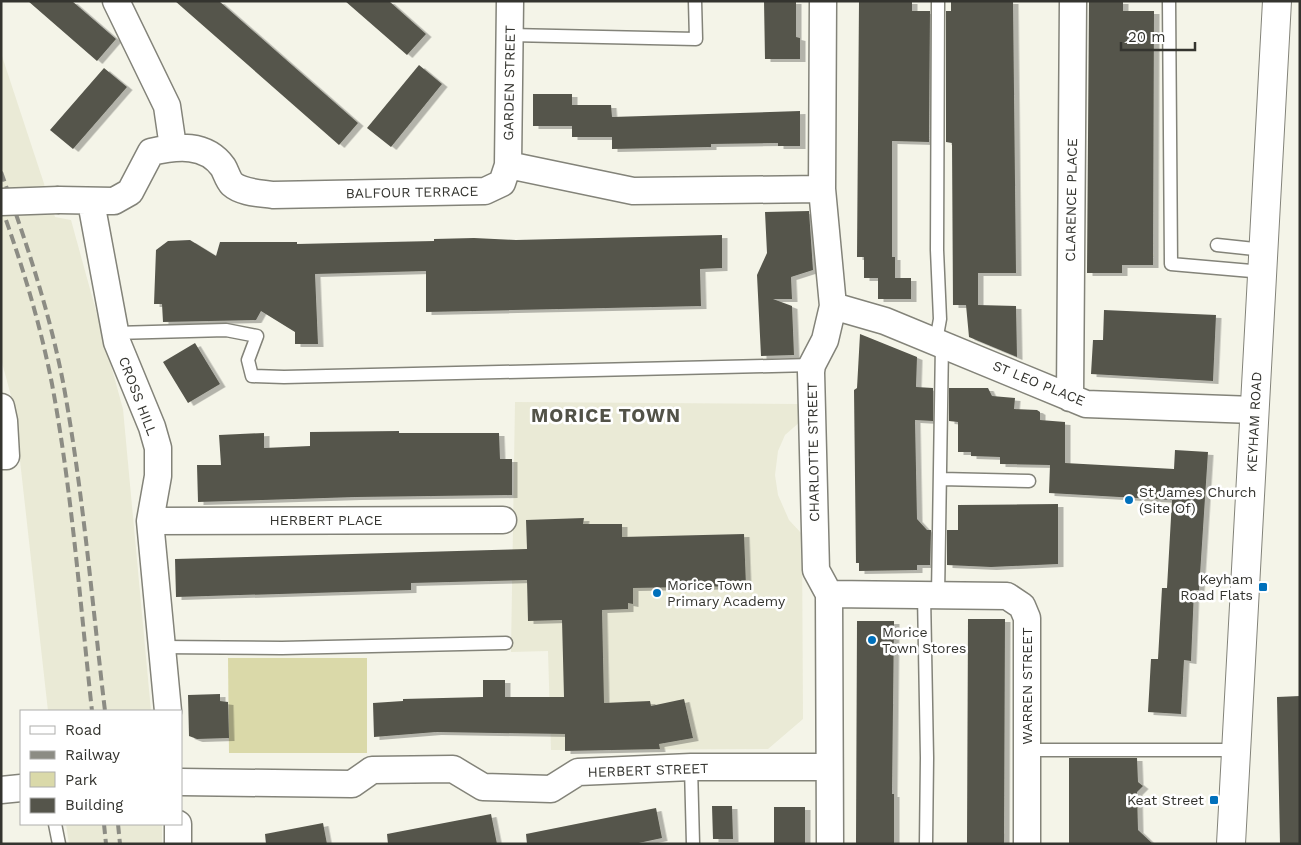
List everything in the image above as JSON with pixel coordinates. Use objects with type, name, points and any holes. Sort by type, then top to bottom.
[{"type":"main road","name":"KEYHAM ROAD","points":[[1231,844],[1278,1]]},
{"type":"street","points":[[116,1],[166,106],[173,147]]},
{"type":"street","name":"GARDEN STREET","points":[[508,165],[510,1]]},
{"type":"street","name":"CHARLOTTE STREET","points":[[823,1],[822,189],[833,306],[825,340],[812,365],[816,570],[829,594],[830,844]]},
{"type":"street","name":"CLARENCE PLACE","points":[[1070,398],[1073,1]]},
{"type":"street","name":"BALFOUR TERRACE","points":[[1,202],[114,201],[130,192],[151,152],[173,147],[206,151],[222,166],[232,184],[248,191],[274,195],[485,191],[502,184],[508,165]]},
{"type":"street","points":[[508,165],[634,192],[822,189]]},
{"type":"street","name":"CROSS HILL","points":[[91,202],[117,342],[152,427],[158,448],[158,476],[150,521],[160,647],[168,710]]},
{"type":"street","name":"ST LEO PLACE","points":[[833,306],[885,321],[1086,404],[1254,410]]},
{"type":"street","points":[[1,408],[4,421],[4,456]]},
{"type":"street","name":"HERBERT PLACE","points":[[150,521],[502,520]]},
{"type":"street","name":"WARREN STREET","points":[[829,594],[1007,596],[1022,606],[1027,618],[1027,844]]},
{"type":"street","name":"HERBERT STREET","points":[[182,781],[352,784],[372,770],[453,769],[483,787],[551,789],[578,772],[691,767],[829,767]]},
{"type":"street","points":[[1,790],[20,788]]},
{"type":"street","points":[[178,825],[178,844]]},
{"type":"lane","points":[[510,35],[696,39],[695,1]]},
{"type":"lane","points":[[926,844],[931,595],[941,479],[940,319],[937,250],[938,1]]},
{"type":"lane","points":[[1169,1],[1171,264],[1264,261]]},
{"type":"lane","points":[[1217,245],[1264,261]]},
{"type":"lane","points":[[116,333],[226,330],[257,336],[248,360],[252,376],[284,377],[812,365]]},
{"type":"lane","points":[[941,479],[1029,481]]},
{"type":"lane","points":[[160,647],[282,648],[506,643]]},
{"type":"lane","points":[[1027,750],[1235,750]]},
{"type":"lane","points":[[691,767],[693,844]]},
{"type":"lane","points":[[54,825],[59,844]]},
{"type":"shaded area","points":[[1,53],[55,217],[71,220],[123,409],[151,710],[48,710],[14,407],[1,359]]},
{"type":"shaded area","name":"Morice Town Primary Academy","points":[[515,402],[800,404],[801,421],[785,435],[778,451],[775,475],[778,495],[789,520],[802,534],[803,719],[768,749],[551,750],[548,651],[511,652]]},
{"type":"shaded area","points":[[66,825],[162,825],[162,844],[69,844]]},
{"type":"green space","points":[[228,658],[367,658],[367,753],[229,753]]},
{"type":"building","points":[[28,1],[72,1],[116,39],[97,61]]},
{"type":"building","points":[[175,1],[219,1],[358,123],[339,145]]},
{"type":"building","points":[[345,1],[389,1],[426,34],[407,55]]},
{"type":"building","points":[[764,1],[796,1],[796,37],[800,38],[800,59],[765,59]]},
{"type":"building","points":[[859,1],[912,1],[912,11],[930,11],[929,142],[892,141],[892,257],[895,257],[895,278],[864,278],[864,257],[857,257]]},
{"type":"building","points":[[951,1],[1013,1],[1016,273],[978,273],[978,305],[1016,306],[1017,357],[969,337],[966,305],[953,305],[952,143],[946,142],[946,11],[951,11]]},
{"type":"building","points":[[1089,1],[1123,1],[1123,11],[1154,11],[1153,265],[1122,265],[1122,273],[1087,273]]},
{"type":"building","points":[[419,65],[442,84],[391,147],[367,128]]},
{"type":"building","points":[[104,68],[127,87],[73,149],[50,130]]},
{"type":"building","points":[[533,94],[572,94],[572,105],[611,105],[612,117],[800,111],[800,146],[778,146],[778,143],[711,144],[711,147],[612,149],[612,137],[572,137],[572,126],[533,126]]},
{"type":"building","points":[[809,211],[813,270],[791,277],[792,299],[773,299],[792,306],[794,355],[761,356],[757,275],[767,253],[765,212]]},
{"type":"building","points":[[722,235],[722,268],[700,269],[701,306],[426,312],[426,271],[315,274],[318,344],[295,344],[295,332],[261,311],[256,320],[163,322],[162,304],[154,304],[156,250],[168,241],[190,240],[216,256],[220,242],[297,242],[297,244],[434,241],[434,239],[474,238],[516,240]]},
{"type":"building","points":[[878,278],[911,278],[911,299],[878,299]]},
{"type":"building","points":[[1104,310],[1216,315],[1213,381],[1091,374],[1093,340],[1103,340]]},
{"type":"building","points":[[860,334],[917,357],[916,387],[933,388],[933,421],[915,420],[917,519],[927,530],[931,530],[930,565],[917,565],[917,570],[859,571],[859,563],[856,563],[854,390],[857,388]]},
{"type":"building","points":[[195,343],[220,384],[188,403],[163,362]]},
{"type":"building","points":[[949,388],[988,388],[992,396],[1015,398],[1014,409],[1037,410],[1040,412],[1040,420],[1065,422],[1065,463],[1174,469],[1175,450],[1208,452],[1199,590],[1194,590],[1191,661],[1184,660],[1181,714],[1148,712],[1151,659],[1158,659],[1162,588],[1167,588],[1172,500],[1049,493],[1050,465],[1000,464],[1000,457],[971,456],[971,452],[958,452],[958,422],[949,421]]},
{"type":"building","points":[[399,431],[399,433],[499,433],[500,459],[512,459],[512,495],[198,502],[197,465],[221,465],[219,435],[264,433],[264,448],[310,446],[310,432]]},
{"type":"building","points":[[1058,504],[1058,564],[991,567],[947,565],[947,530],[958,530],[958,505]]},
{"type":"building","points":[[584,518],[583,524],[622,524],[622,537],[744,534],[746,586],[633,588],[633,604],[628,603],[628,609],[602,610],[604,703],[650,701],[651,706],[684,699],[693,738],[659,744],[660,749],[565,751],[565,734],[436,732],[374,737],[373,703],[403,701],[403,699],[483,697],[483,680],[505,680],[505,697],[564,697],[562,620],[528,621],[527,580],[411,583],[411,590],[176,597],[175,559],[527,549],[526,520]]},
{"type":"building","points":[[968,619],[1005,619],[1004,844],[967,844]]},
{"type":"building","points":[[857,621],[894,621],[892,794],[894,794],[894,844],[856,844]]},
{"type":"building","points":[[220,694],[220,701],[228,702],[229,738],[197,739],[189,736],[188,695]]},
{"type":"building","points":[[1300,696],[1300,844],[1280,844],[1277,697]]},
{"type":"building","points":[[1069,758],[1137,758],[1138,782],[1143,786],[1137,792],[1138,830],[1153,844],[1069,844]]},
{"type":"building","points":[[712,806],[732,806],[733,839],[713,839]]},
{"type":"building","points":[[774,807],[805,807],[805,844],[774,844]]},
{"type":"building","points":[[656,808],[662,838],[634,844],[527,844],[526,834]]},
{"type":"building","points":[[491,814],[497,844],[388,844],[387,834]]},
{"type":"building","points":[[323,823],[327,844],[266,844],[265,834]]},
{"type":"railway","points":[[1,172],[36,276],[63,382],[82,505],[105,710]]},
{"type":"railway","points":[[1,206],[30,294],[52,384],[65,465],[92,710]]},
{"type":"railway","points":[[104,825],[106,844]]},
{"type":"railway","points":[[118,825],[120,844]]},
{"type":"place","name":"St James Church (Site Of)","points":[[1129,500]]},
{"type":"place","name":"Keyham Road Flats","points":[[1263,587]]},
{"type":"place","name":"Morice Town Primary Academy","points":[[657,593]]},
{"type":"place","name":"Morice Town Stores","points":[[872,640]]},
{"type":"place","name":"Keat Street","points":[[1214,800]]},
{"type":"district","name":"MORICE TOWN","points":[[606,415]]}]
